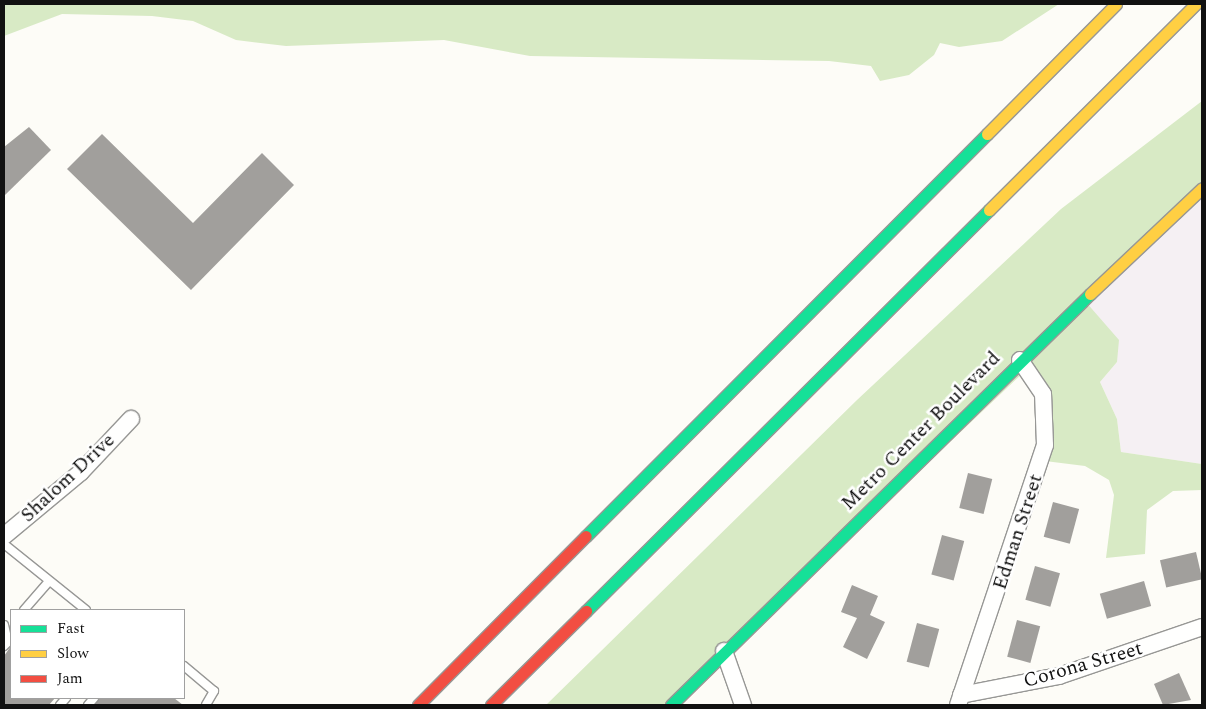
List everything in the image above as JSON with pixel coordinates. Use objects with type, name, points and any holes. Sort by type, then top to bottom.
[{"type":"main road","points":[[418,705],[1116,4]]},
{"type":"main road","points":[[491,705],[1196,4]]},
{"type":"main road","name":"Metro Center Boulevard","points":[[671,705],[1020,360],[1202,188]]},
{"type":"street","name":"Edman Street","points":[[960,700],[1045,445],[1043,394],[1020,360]]},
{"type":"street","name":"Shalom Drive","points":[[4,536],[81,472],[131,419]]},
{"type":"street","name":"Corona Street","points":[[960,700],[1059,676],[1202,627]]},
{"type":"street","points":[[724,651],[743,705]]},
{"type":"lane","points":[[4,544],[85,609]]},
{"type":"lane","points":[[25,609],[49,581]]},
{"type":"lane","points":[[4,625],[8,642],[4,646]]},
{"type":"lane","points":[[185,667],[214,691],[206,705]]},
{"type":"shaded area","points":[[1202,187],[1202,464],[1121,452],[1117,419],[1100,382],[1117,362],[1085,301]]},
{"type":"green space","points":[[4,4],[1059,4],[1002,41],[959,47],[940,43],[934,55],[909,75],[880,81],[871,66],[829,61],[530,56],[444,40],[286,46],[236,40],[193,21],[152,16],[62,14],[4,36]]},
{"type":"green space","points":[[1202,101],[1202,187],[1085,301],[1119,340],[1117,362],[1100,382],[1117,419],[1121,452],[1202,464],[1202,490],[1173,491],[1147,510],[1145,554],[1106,558],[1114,495],[1109,480],[1085,466],[1045,461],[1048,433],[1028,368],[673,705],[546,705],[857,400],[1061,209]]},
{"type":"building","points":[[29,127],[51,150],[4,196],[4,147]]},
{"type":"building","points":[[102,134],[193,223],[262,153],[294,185],[191,290],[67,169]]},
{"type":"building","points":[[968,473],[992,479],[984,514],[959,508]]},
{"type":"building","points":[[1053,502],[1079,509],[1070,544],[1044,537]]},
{"type":"building","points":[[942,535],[964,541],[954,581],[931,575]]},
{"type":"building","points":[[1196,552],[1202,579],[1166,588],[1160,560]]},
{"type":"building","points":[[1035,566],[1060,573],[1050,607],[1025,600]]},
{"type":"building","points":[[1144,581],[1151,606],[1107,619],[1100,594]]},
{"type":"building","points":[[852,585],[878,596],[870,615],[885,622],[867,659],[843,647],[857,618],[841,612]]},
{"type":"building","points":[[1017,620],[1040,626],[1030,663],[1007,657]]},
{"type":"building","points":[[917,623],[939,629],[929,668],[907,662]]},
{"type":"building","points":[[10,647],[10,699],[54,699],[49,705],[4,705],[4,656]]},
{"type":"building","points":[[1179,673],[1191,700],[1163,705],[1154,684]]},
{"type":"building","points":[[98,699],[175,699],[183,705],[93,705]]},
{"type":"traffic: fast","points":[[586,536],[987,134]]},
{"type":"traffic: fast","points":[[586,611],[989,210]]},
{"type":"traffic: fast","points":[[671,705],[1090,294]]},
{"type":"traffic: slow","points":[[987,134],[1116,4]]},
{"type":"traffic: slow","points":[[989,210],[1196,4]]},
{"type":"traffic: slow","points":[[1090,294],[1202,188]]},
{"type":"traffic: jam","points":[[418,705],[586,536]]},
{"type":"traffic: jam","points":[[491,705],[586,611]]}]
